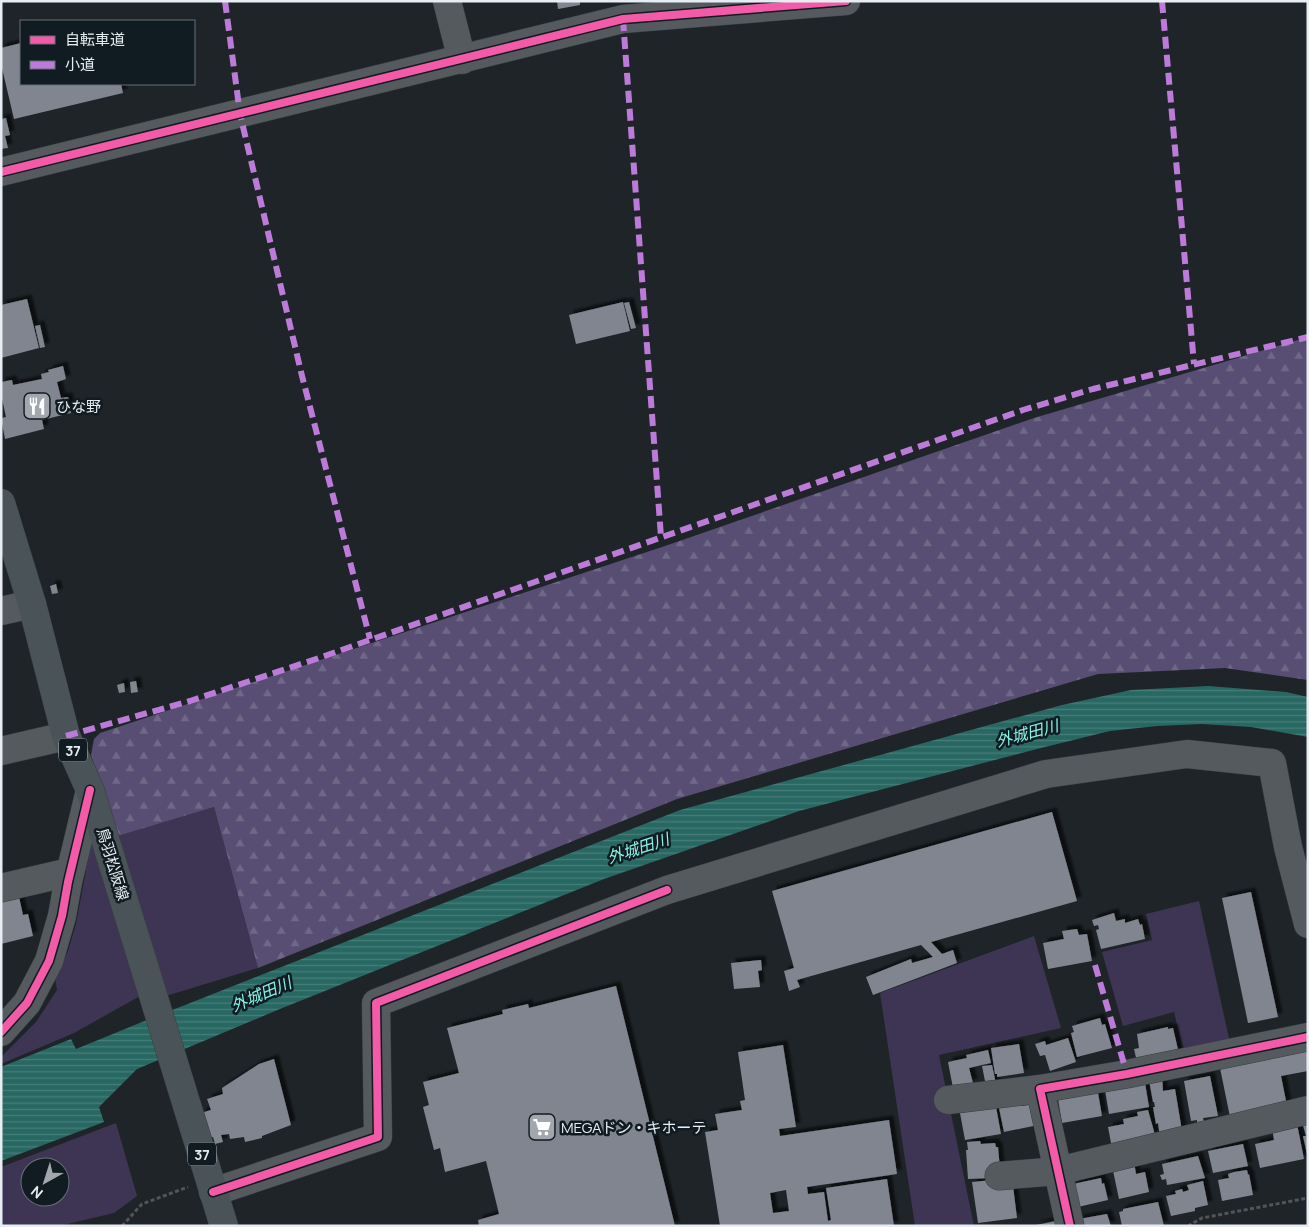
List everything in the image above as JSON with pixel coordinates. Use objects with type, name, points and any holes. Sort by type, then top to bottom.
[{"type":"main road","name":"鳥羽松阪線","points":[[1,504],[32,604],[66,736],[90,790],[224,1226]]},
{"type":"street","points":[[447,1],[462,60]]},
{"type":"street","points":[[1,172],[462,60],[623,10],[846,1]]},
{"type":"street","points":[[1,611],[32,604]]},
{"type":"street","points":[[1,751],[66,736]]},
{"type":"street","points":[[213,1192],[378,1137],[376,1003],[668,890],[1046,774],[1186,754],[1272,764],[1288,847],[1308,924]]},
{"type":"street","points":[[1,1032],[27,1002],[49,961],[62,916],[70,872],[90,790]]},
{"type":"street","points":[[1,888],[70,872]]},
{"type":"street","points":[[948,1100],[1040,1089],[1127,1074],[1308,1036]]},
{"type":"street","points":[[1040,1089],[1070,1226]]},
{"type":"street","points":[[999,1176],[1058,1171],[1308,1110]]},
{"type":"path","points":[[122,1226],[142,1204],[196,1184],[213,1192]]},
{"type":"path","points":[[1188,1226],[1202,1218],[1308,1198]]},
{"type":"shaded area","points":[[214,807],[258,968],[166,996],[118,836]]},
{"type":"shaded area","points":[[87,827],[140,996],[74,1033],[1,1064],[1,1057],[36,1022],[57,990],[55,978],[68,951],[76,924],[86,871],[76,868]]},
{"type":"shaded area","points":[[1199,901],[1230,1043],[1184,1053],[1174,1012],[1123,1026],[1102,952],[1152,940],[1146,914]]},
{"type":"shaded area","points":[[1034,936],[1061,1028],[939,1055],[974,1226],[915,1226],[880,993]]},
{"type":"shaded area","points":[[116,1123],[137,1196],[114,1213],[59,1226],[1,1226],[1,1167],[20,1160],[20,1207],[70,1207],[70,1157],[27,1157]]},
{"type":"green space","points":[[1308,337],[1308,680],[1225,668],[1098,674],[677,799],[258,968],[214,807],[118,836],[91,755],[94,739],[100,733],[665,546],[1034,418]]},
{"type":"water","name":"外城田川","points":[[1208,686],[1286,692],[1308,697],[1308,737],[1251,727],[1202,724],[1110,731],[799,811],[604,879],[280,1009],[137,1069],[99,1107],[104,1122],[1,1161],[1,1067],[71,1039],[76,1049],[680,810],[1062,705],[1131,690]]},
{"type":"building","points":[[557,1],[580,1],[580,5],[558,9]]},
{"type":"building","points":[[20,43],[20,85],[121,85],[123,93],[14,119],[1,64],[1,48]]},
{"type":"building","points":[[6,118],[10,135],[5,136],[8,148],[1,149],[1,119]]},
{"type":"building","points":[[27,299],[39,348],[1,358],[1,305]]},
{"type":"building","points":[[623,302],[630,331],[576,344],[569,315]]},
{"type":"building","points":[[629,302],[636,328],[631,329],[624,303]]},
{"type":"building","points":[[40,325],[45,347],[40,348],[35,326]]},
{"type":"building","name":"ひな野","points":[[63,366],[66,379],[57,382],[61,398],[68,397],[71,413],[42,420],[44,429],[5,439],[1,418],[6,417],[1,394],[1,382],[12,380],[13,385],[42,379],[41,374]]},
{"type":"building","points":[[56,584],[58,593],[52,594],[50,586]]},
{"type":"building","points":[[136,681],[138,692],[131,693],[130,682]]},
{"type":"building","points":[[124,683],[125,692],[119,693],[117,685]]},
{"type":"building","points":[[1052,812],[1077,901],[931,942],[942,954],[953,950],[957,963],[873,995],[866,977],[911,959],[912,963],[933,957],[921,945],[797,980],[800,987],[789,991],[784,971],[794,968],[772,891]]},
{"type":"building","points":[[1251,892],[1278,1017],[1248,1023],[1222,898]]},
{"type":"building","points":[[19,897],[23,915],[28,914],[33,936],[1,944],[1,902]]},
{"type":"building","points":[[1114,913],[1116,921],[1125,919],[1125,923],[1138,919],[1140,925],[1142,924],[1145,939],[1101,949],[1096,930],[1099,929],[1098,925],[1094,926],[1092,920]]},
{"type":"building","points":[[1077,929],[1079,935],[1087,934],[1092,961],[1048,969],[1043,943],[1064,939],[1062,931]]},
{"type":"building","points":[[761,960],[762,970],[758,971],[760,987],[734,989],[731,963]]},
{"type":"building","name":"MEGAドン・キホーテ","points":[[616,986],[675,1226],[479,1226],[478,1220],[499,1214],[486,1161],[445,1172],[440,1148],[434,1150],[423,1107],[429,1105],[423,1082],[459,1073],[447,1028],[503,1014],[502,1010],[528,1004],[529,1008]]},
{"type":"building","points":[[1100,1018],[1102,1025],[1105,1024],[1112,1048],[1077,1057],[1071,1033],[1074,1032],[1072,1026]]},
{"type":"building","points":[[1168,1027],[1168,1029],[1173,1028],[1179,1054],[1137,1062],[1134,1049],[1139,1048],[1137,1034]]},
{"type":"building","points":[[1068,1038],[1076,1062],[1050,1071],[1045,1055],[1040,1056],[1035,1044],[1045,1041],[1046,1045]]},
{"type":"building","points":[[1019,1044],[1024,1073],[997,1077],[991,1048]]},
{"type":"building","points":[[783,1045],[796,1127],[779,1129],[780,1136],[889,1120],[897,1174],[807,1187],[808,1194],[824,1192],[828,1221],[831,1220],[826,1188],[887,1179],[894,1226],[720,1226],[705,1132],[718,1130],[715,1114],[742,1110],[740,1101],[745,1100],[738,1052]],"holes":[[[786,1190],[789,1211],[773,1213],[770,1193]]]},
{"type":"building","points":[[1308,1045],[1308,1071],[1281,1076],[1287,1106],[1230,1117],[1219,1063]]},
{"type":"building","points":[[988,1050],[991,1063],[969,1068],[973,1083],[953,1088],[948,1062],[967,1058],[966,1055]]},
{"type":"building","points":[[274,1059],[291,1125],[262,1136],[262,1138],[245,1142],[244,1137],[230,1139],[229,1134],[221,1135],[223,1142],[215,1144],[213,1137],[209,1138],[201,1113],[211,1110],[207,1099],[223,1094],[222,1088],[259,1064]]},
{"type":"building","points":[[992,1065],[996,1084],[986,1086],[982,1066]]},
{"type":"building","points":[[1162,1076],[1163,1091],[1175,1089],[1182,1131],[1160,1137],[1149,1080]]},
{"type":"building","points":[[1210,1076],[1218,1116],[1203,1118],[1204,1122],[1197,1123],[1197,1120],[1191,1121],[1184,1081]]},
{"type":"building","points":[[1145,1083],[1149,1107],[1109,1114],[1105,1090]]},
{"type":"building","points":[[1098,1093],[1102,1116],[1062,1123],[1058,1099]]},
{"type":"building","points":[[998,1103],[1021,1104],[1022,1106],[1034,1104],[1038,1125],[1004,1132]]},
{"type":"building","points":[[996,1107],[1001,1134],[965,1140],[960,1113],[972,1111],[972,1109]]},
{"type":"building","points":[[1148,1110],[1155,1135],[1112,1148],[1108,1127],[1124,1124],[1123,1119],[1138,1116],[1137,1112]]},
{"type":"building","points":[[1308,1117],[1307,1154],[1303,1136],[1306,1136],[1301,1118]]},
{"type":"building","points":[[1297,1124],[1304,1159],[1260,1168],[1255,1144],[1274,1140],[1272,1128]]},
{"type":"building","points":[[980,1141],[981,1144],[995,1143],[996,1147],[998,1147],[1000,1169],[991,1178],[968,1179],[967,1142]]},
{"type":"building","points":[[1243,1144],[1248,1166],[1213,1173],[1208,1151]]},
{"type":"building","points":[[1198,1156],[1205,1178],[1167,1185],[1166,1179],[1162,1180],[1160,1175],[1164,1174],[1162,1164]]},
{"type":"building","points":[[1134,1162],[1136,1174],[1145,1172],[1149,1192],[1119,1199],[1112,1166]]},
{"type":"building","points":[[1247,1170],[1253,1195],[1222,1201],[1218,1180],[1229,1178],[1228,1174]]},
{"type":"building","points":[[1101,1178],[1108,1200],[1078,1207],[1073,1184]]},
{"type":"building","points":[[993,1180],[1013,1186],[1017,1218],[978,1223],[972,1182]]},
{"type":"building","points":[[1203,1181],[1208,1205],[1195,1208],[1195,1211],[1171,1216],[1166,1196],[1176,1194],[1175,1191],[1182,1189],[1183,1192],[1189,1190],[1187,1185]]},
{"type":"building","points":[[1158,1202],[1164,1226],[1122,1226],[1119,1212],[1123,1211],[1123,1209]]},
{"type":"building","points":[[1107,1214],[1111,1226],[1080,1226],[1079,1219]]},
{"type":"building","points":[[1061,1220],[1062,1226],[1036,1225]]},
{"type":"marked path","points":[[225,1],[240,114],[302,376],[370,639]]},
{"type":"marked path","points":[[1162,1],[1194,364]]},
{"type":"marked path","points":[[623,19],[661,537]]},
{"type":"marked path","points":[[66,736],[190,701],[316,659],[1023,410],[1093,389],[1308,337]]},
{"type":"marked path","points":[[1095,965],[1127,1074]]},
{"type":"cycle path","points":[[1,172],[623,19],[846,1]]},
{"type":"cycle path","points":[[1,1032],[27,1003],[49,961],[62,916],[68,882],[90,790]]},
{"type":"cycle path","points":[[213,1192],[378,1137],[376,1003],[667,890]]},
{"type":"cycle path","points":[[1070,1226],[1040,1089],[1127,1074],[1308,1037]]},
{"type":"place","name":"ひな野","points":[[37,406]]},
{"type":"place","name":"MEGAドン・キホーテ","points":[[542,1127]]}]
